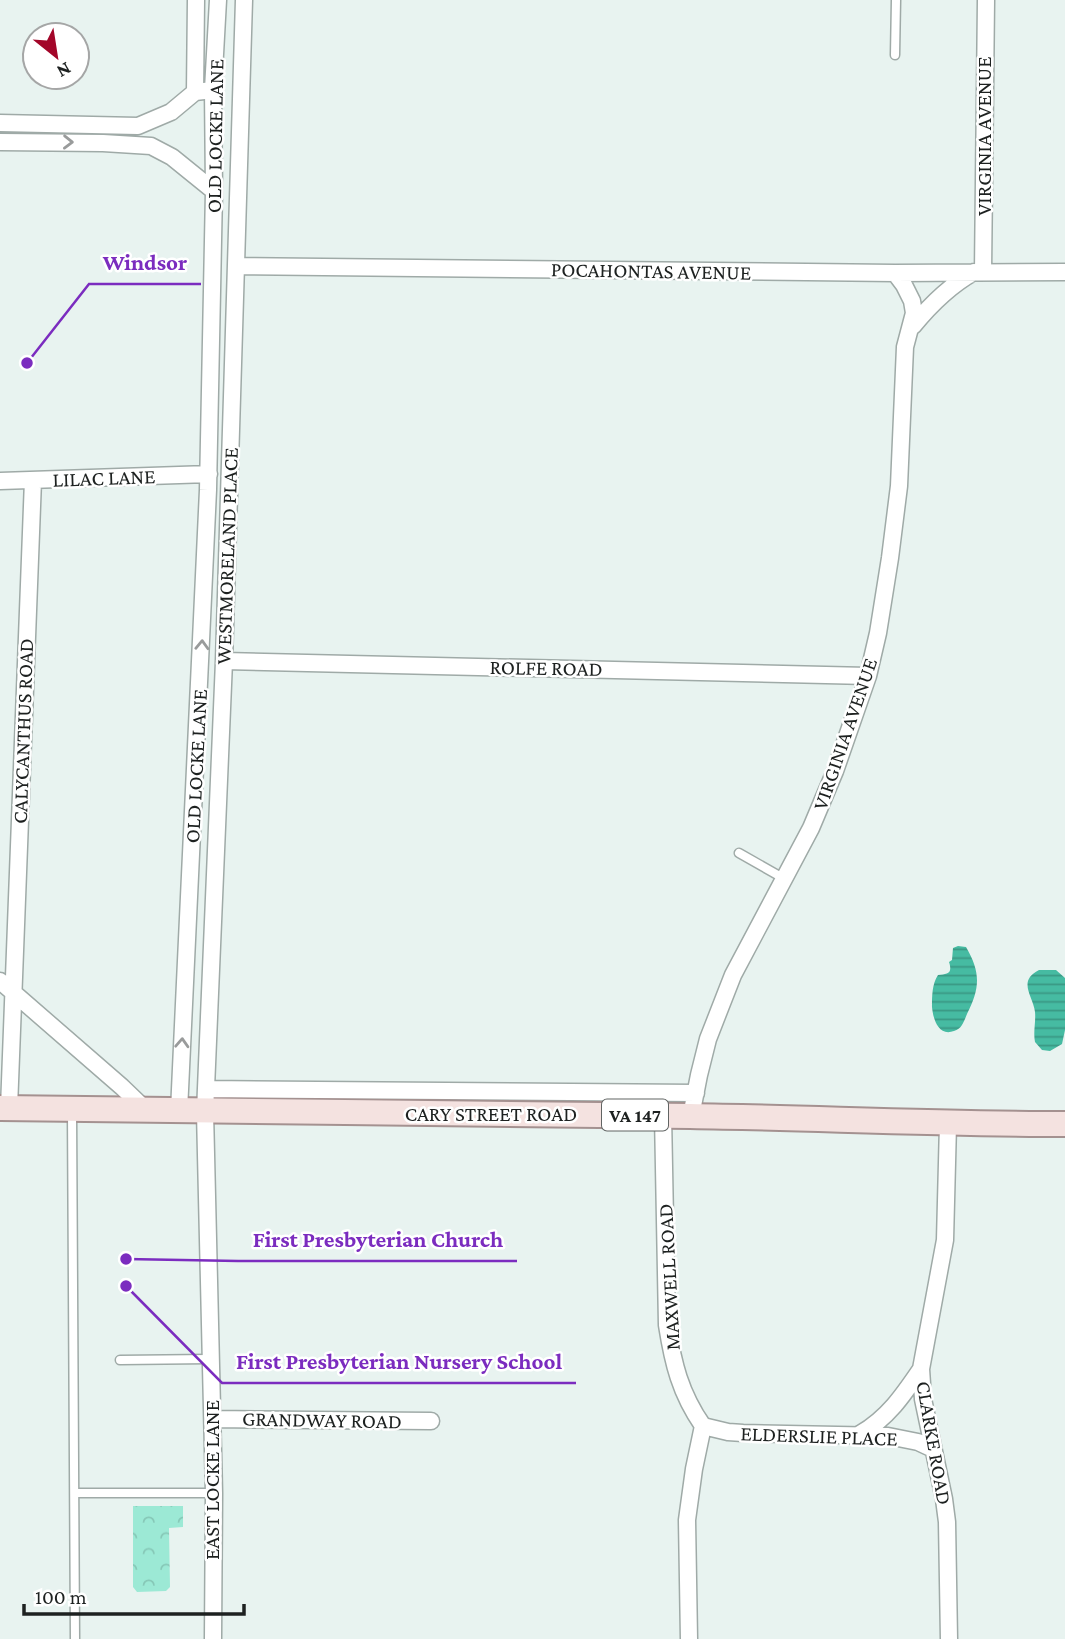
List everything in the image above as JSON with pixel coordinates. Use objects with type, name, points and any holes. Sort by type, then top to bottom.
[{"type":"main road","name":"CARY STREET ROAD","points":[[5,1108],[179,1111],[206,1101],[663,1115],[693,1104],[948,1124],[1065,1124]]},
{"type":"street","points":[[195,0],[195,92]]},
{"type":"street","name":"OLD LOCKE LANE","points":[[179,1111],[209,474],[215,191],[213,90],[218,0]]},
{"type":"street","name":"WESTMORELAND PLACE","points":[[206,1101],[224,661],[244,0]]},
{"type":"street","name":"VIRGINIA AVENUE","points":[[911,328],[944,292],[958,281],[979,272],[986,0]]},
{"type":"street","points":[[0,123],[138,126],[171,112],[195,92],[213,90]]},
{"type":"street","points":[[0,142],[138,144],[160,149],[215,191]]},
{"type":"street","name":"POCAHONTAS AVENUE","points":[[236,266],[895,273],[1065,272]]},
{"type":"street","name":"VIRGINIA AVENUE","points":[[693,1104],[708,1039],[733,975],[811,828],[835,771],[869,676],[890,558],[899,486],[905,347],[914,313],[912,301],[895,273]]},
{"type":"street","name":"LILAC LANE","points":[[0,481],[209,474]]},
{"type":"street","name":"CALYCANTHUS ROAD","points":[[5,1108],[13,993],[33,480]]},
{"type":"street","name":"ROLFE ROAD","points":[[224,661],[869,676]]},
{"type":"street","points":[[0,981],[147,1111]]},
{"type":"street","points":[[206,1101],[693,1104]]},
{"type":"street","name":"EAST LOCKE LANE","points":[[206,1101],[214,1493],[213,1639]]},
{"type":"street","name":"MAXWELL ROAD","points":[[663,1115],[667,1325],[679,1383],[692,1410],[704,1426]]},
{"type":"street","name":"CLARKE ROAD","points":[[948,1124],[945,1240],[922,1368],[923,1399],[947,1522],[949,1639]]},
{"type":"street","points":[[860,1434],[887,1415],[922,1368]]},
{"type":"street","name":"GRANDWAY ROAD","points":[[213,1419],[431,1421]]},
{"type":"street","points":[[689,1639],[687,1520],[694,1469],[704,1426]]},
{"type":"street","name":"ELDERSLIE PLACE","points":[[704,1426],[743,1433],[860,1434],[903,1438],[933,1449]]},
{"type":"lane","points":[[895,55],[896,0]]},
{"type":"lane","points":[[138,126],[138,144]]},
{"type":"lane","points":[[739,853],[783,878]]},
{"type":"lane","points":[[72,1109],[75,1639]]},
{"type":"lane","points":[[120,1360],[210,1359]]},
{"type":"lane","points":[[75,1493],[214,1493]]},
{"type":"green space","points":[[133,1506],[183,1506],[183,1527],[169,1528],[170,1587],[166,1591],[137,1592],[133,1587]]},
{"type":"shaded area","points":[[966,947],[977,980],[971,1005],[962,1024],[957,1030],[949,1032],[940,1029],[935,1021],[933,990],[938,975],[950,971],[949,962],[952,960],[953,948]]},
{"type":"shaded area","points":[[1039,970],[1056,970],[1065,978],[1065,1030],[1062,1044],[1050,1051],[1042,1050],[1034,1038],[1035,1012],[1028,984],[1032,974]]},
{"type":"place","name":"Windsor","points":[[27,363]]},
{"type":"place","name":"First Presbyterian Church","points":[[126,1259]]},
{"type":"place","name":"First Presbyterian Nursery School","points":[[126,1286]]}]
